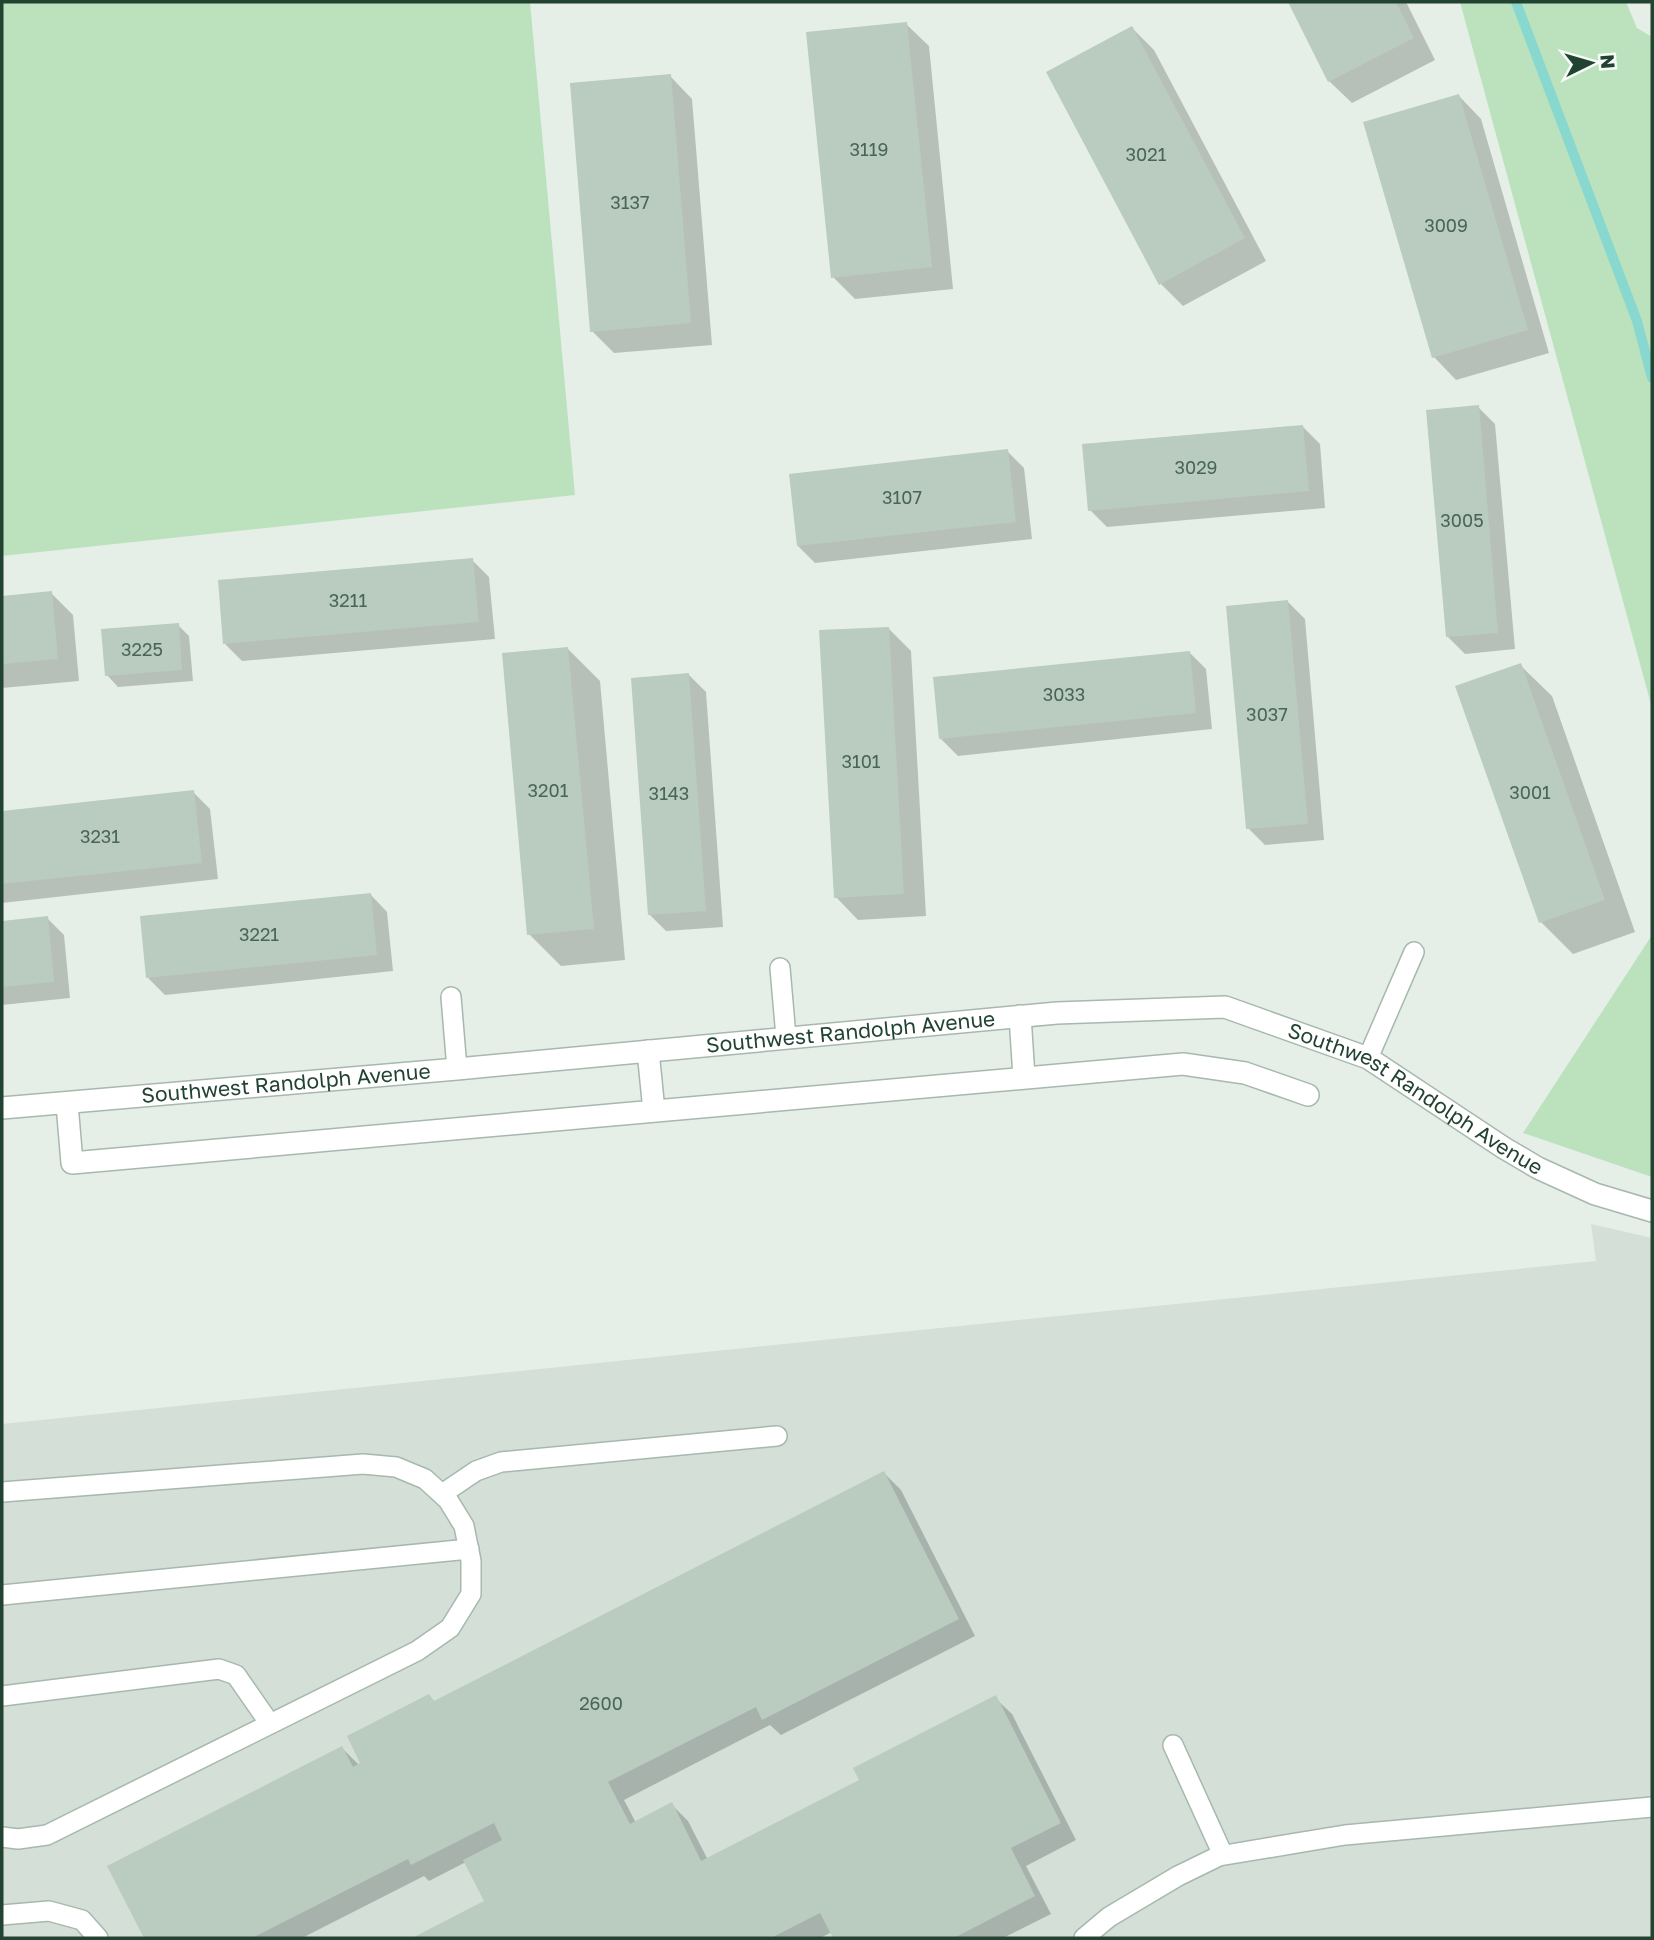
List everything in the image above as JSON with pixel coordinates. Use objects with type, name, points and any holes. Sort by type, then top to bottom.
[{"type":"street","name":"Southwest Randolph Avenue","points":[[2,1108],[457,1069],[1020,1016],[1225,1007],[1368,1058],[1538,1168],[1595,1194],[1652,1211]]},
{"type":"street","points":[[1020,1016],[1024,1077]]},
{"type":"street","points":[[648,1051],[654,1111]]},
{"type":"street","points":[[67,1104],[72,1163],[1183,1064],[1245,1073],[1308,1095]]},
{"type":"lane","points":[[1368,1058],[1414,952]]},
{"type":"lane","points":[[780,968],[786,1037]]},
{"type":"lane","points":[[451,997],[457,1069]]},
{"type":"lane","points":[[442,1494],[476,1471],[501,1462],[777,1436]]},
{"type":"lane","points":[[2,1492],[363,1464],[396,1468],[425,1479],[448,1500],[464,1526],[471,1561],[471,1594],[450,1628],[417,1651],[47,1835],[18,1839],[2,1837]]},
{"type":"lane","points":[[2,1595],[469,1549]]},
{"type":"lane","points":[[2,1696],[219,1669],[236,1675],[271,1724]]},
{"type":"lane","points":[[1173,1745],[1223,1855]]},
{"type":"lane","points":[[1084,1938],[1108,1917],[1178,1876],[1223,1855],[1345,1835],[1652,1807]]},
{"type":"lane","points":[[2,1916],[49,1911],[82,1920],[97,1938]]},
{"type":"shaded area","points":[[1591,1224],[1652,1238],[1652,1938],[2,1938],[2,1424],[1596,1261]]},
{"type":"green space","points":[[2,2],[530,2],[575,495],[2,556]]},
{"type":"green space","points":[[1460,2],[1626,2],[1637,28],[1652,37],[1652,708]]},
{"type":"green space","points":[[1652,935],[1652,1177],[1523,1133]]},
{"type":"building","points":[[1288,2],[1396,2],[1414,38],[1328,82]]},
{"type":"building","points":[[907,22],[932,267],[831,278],[806,32]]},
{"type":"building","points":[[1132,26],[1245,238],[1159,285],[1046,72]]},
{"type":"building","points":[[671,74],[691,323],[590,332],[570,83]]},
{"type":"building","points":[[1459,94],[1528,330],[1432,358],[1363,122]]},
{"type":"building","points":[[1479,405],[1498,633],[1446,637],[1426,410]]},
{"type":"building","points":[[1303,425],[1309,491],[1088,511],[1082,444]]},
{"type":"building","points":[[1008,449],[1016,522],[797,546],[789,474]]},
{"type":"building","points":[[473,558],[479,622],[223,644],[218,580]]},
{"type":"building","points":[[52,591],[58,659],[2,664],[2,596]]},
{"type":"building","points":[[1288,600],[1308,824],[1246,829],[1226,606]]},
{"type":"building","points":[[179,623],[182,670],[105,676],[101,629]]},
{"type":"building","points":[[889,627],[904,894],[834,898],[819,630]]},
{"type":"building","points":[[568,647],[594,929],[527,935],[502,653]]},
{"type":"building","points":[[1190,651],[1196,713],[939,739],[933,677]]},
{"type":"building","points":[[1521,663],[1605,900],[1539,923],[1455,686]]},
{"type":"building","points":[[689,673],[706,911],[648,915],[631,678]]},
{"type":"building","points":[[194,790],[202,863],[2,884],[2,811]]},
{"type":"building","points":[[371,893],[377,955],[146,978],[140,916]]},
{"type":"building","points":[[48,916],[54,982],[2,987],[2,921]]},
{"type":"building","points":[[884,1471],[959,1619],[762,1720],[756,1707],[608,1782],[630,1824],[672,1802],[701,1861],[859,1780],[853,1768],[996,1695],[1061,1823],[1011,1848],[1035,1896],[954,1938],[833,1938],[820,1913],[771,1938],[412,1938],[484,1901],[463,1860],[502,1840],[494,1823],[411,1865],[408,1859],[252,1938],[144,1938],[107,1866],[342,1746],[353,1767],[360,1763],[347,1736],[429,1694],[434,1701]]},
{"type":"waterway","points":[[1516,2],[1637,321],[1652,378]]}]
